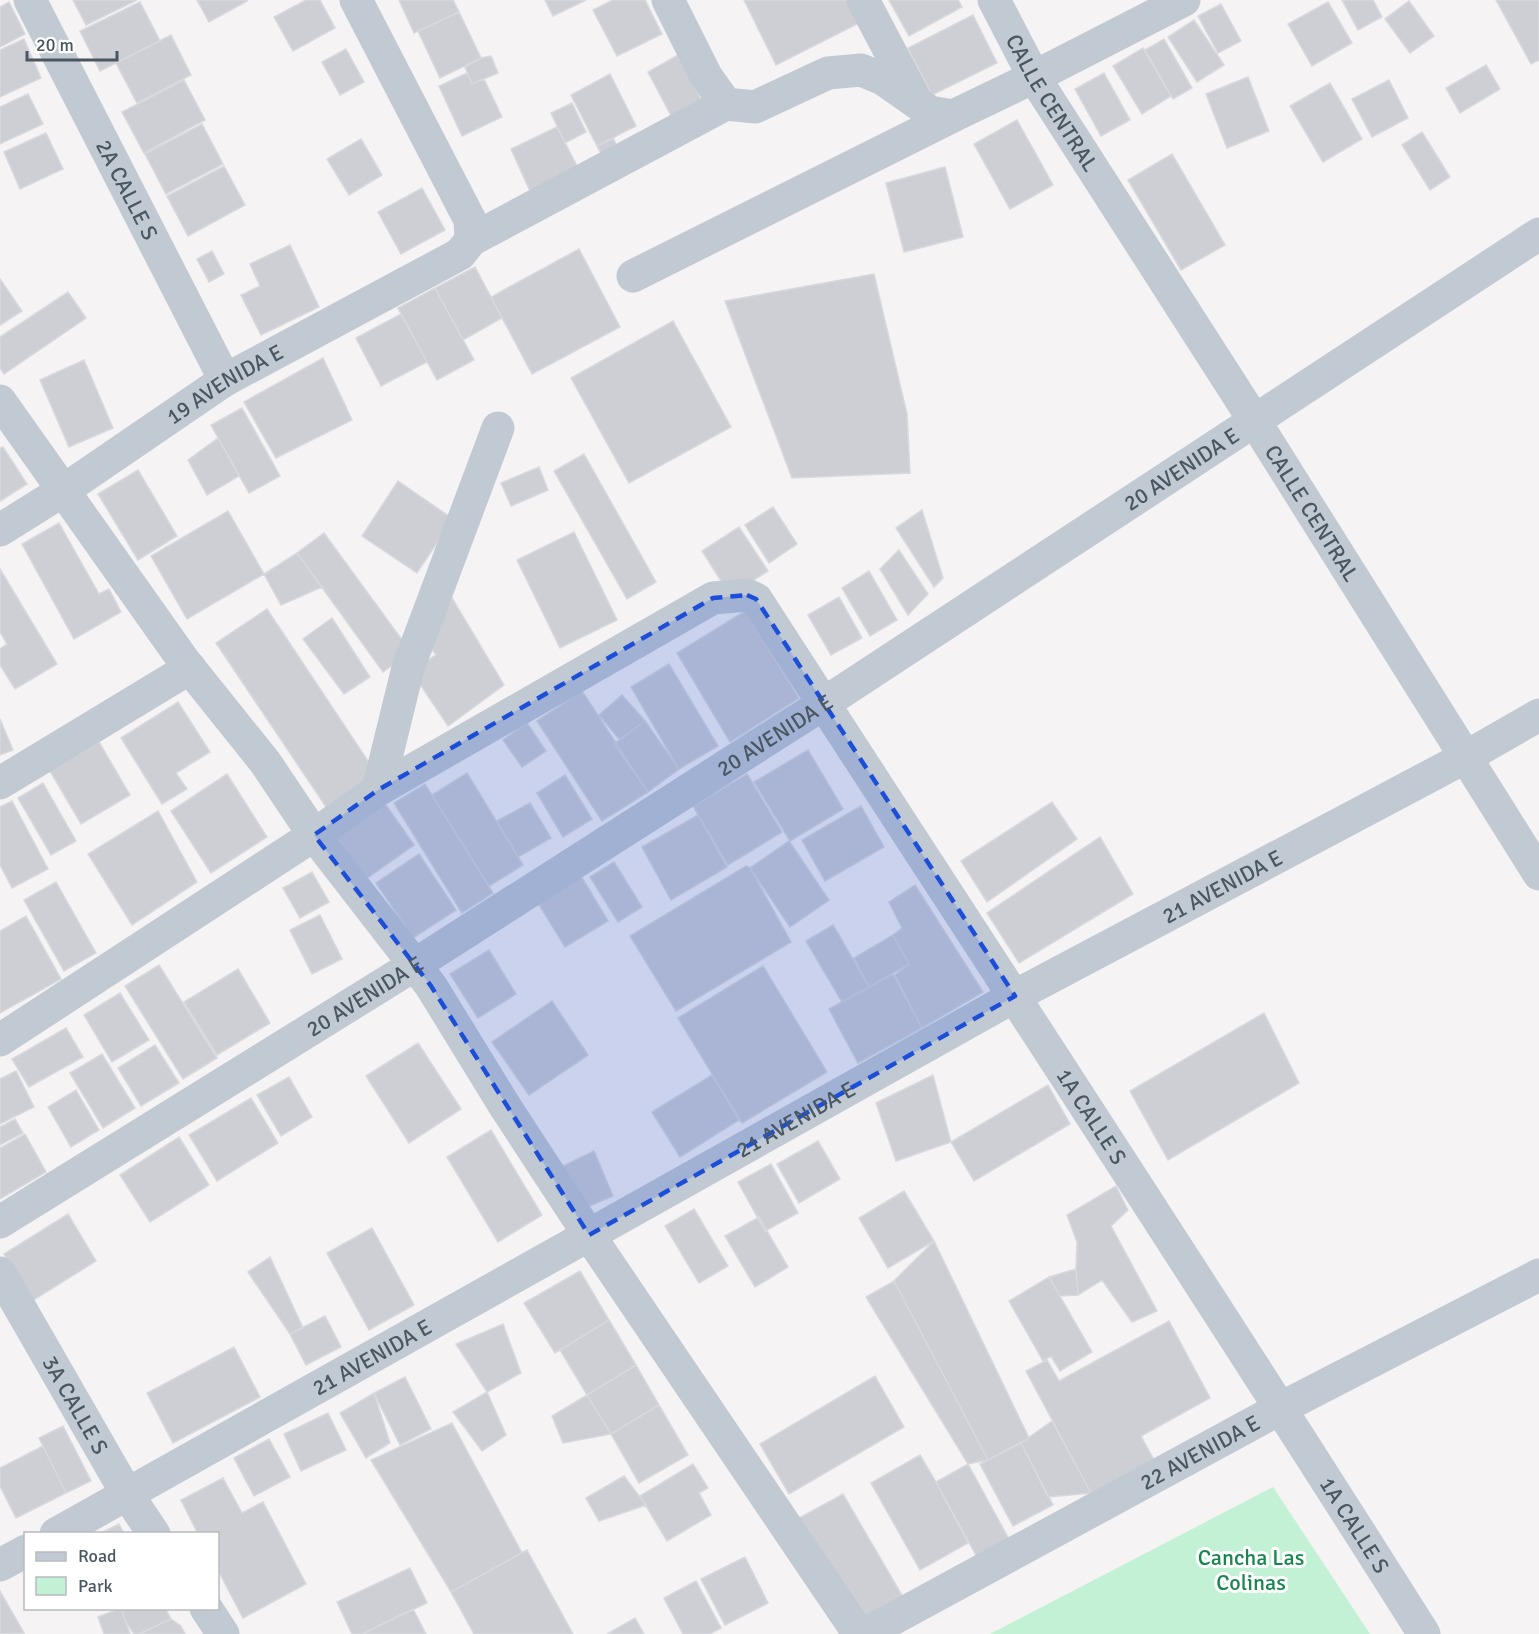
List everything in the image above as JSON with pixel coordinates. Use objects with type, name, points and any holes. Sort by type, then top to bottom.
[{"type":"street","name":"2A CALLE S","points":[[30,0],[225,380]]},
{"type":"street","points":[[356,0],[470,220],[466,247]]},
{"type":"street","points":[[669,0],[706,76],[726,104],[755,107],[828,73],[861,70],[883,79],[930,111],[953,116]]},
{"type":"street","points":[[863,0],[917,102]]},
{"type":"street","name":"CALLE CENTRAL","points":[[994,0],[1034,77],[1254,420],[1464,758],[1539,874]]},
{"type":"street","points":[[633,276],[1184,0]]},
{"type":"street","name":"19 AVENIDA E","points":[[0,530],[64,490],[225,380],[726,104]]},
{"type":"street","name":"20 AVENIDA E","points":[[0,1222],[416,964],[824,704],[1539,234]]},
{"type":"street","points":[[0,401],[190,668],[265,762],[314,835],[416,964],[589,1235],[859,1634]]},
{"type":"street","points":[[0,1040],[314,835],[378,790],[408,668],[498,428]]},
{"type":"street","name":"1A CALLE S","points":[[378,790],[713,598],[747,595],[756,599],[1281,1408],[1424,1634]]},
{"type":"street","points":[[0,783],[190,668]]},
{"type":"street","name":"21 AVENIDA E","points":[[58,1532],[1015,996],[1464,758],[1539,715]]},
{"type":"street","name":"3A CALLE S","points":[[0,1273],[128,1494],[153,1532]]},
{"type":"street","name":"22 AVENIDA E","points":[[865,1634],[1281,1408],[1539,1275]]},
{"type":"street","points":[[0,1565],[24,1552]]},
{"type":"street","points":[[207,1610],[223,1634]]},
{"type":"highlighted area","points":[[747,595],[756,599],[1015,996],[589,1235],[431,986],[314,835],[378,790],[713,598]]},
{"type":"green space","name":"Cancha Las Colinas","points":[[1273,1487],[1370,1634],[990,1634]]},
{"type":"building","points":[[73,0],[137,0],[86,25]]},
{"type":"building","points":[[197,0],[247,0],[247,1],[209,22]]},
{"type":"building","points":[[306,0],[320,0],[335,28],[293,51],[274,17]]},
{"type":"building","points":[[399,0],[453,0],[459,12],[414,33]]},
{"type":"building","points":[[545,0],[586,0],[553,16]]},
{"type":"building","points":[[613,0],[645,0],[662,34],[617,56],[593,10]]},
{"type":"building","points":[[744,0],[850,0],[861,22],[776,65]]},
{"type":"building","points":[[889,0],[958,0],[962,7],[909,36]]},
{"type":"building","points":[[1342,0],[1373,0],[1382,17],[1358,30]]},
{"type":"building","points":[[1496,0],[1539,0],[1539,60],[1531,64]]},
{"type":"building","points":[[1409,1],[1434,36],[1410,53],[1385,19]]},
{"type":"building","points":[[9,2],[25,34],[0,47],[0,7]]},
{"type":"building","points":[[140,2],[160,41],[100,71],[80,31]]},
{"type":"building","points":[[1328,2],[1352,43],[1312,66],[1288,24]]},
{"type":"building","points":[[1221,4],[1241,41],[1218,53],[1198,16]]},
{"type":"building","points":[[459,12],[481,58],[440,78],[418,31]]},
{"type":"building","points":[[973,15],[997,63],[932,95],[908,48]]},
{"type":"building","points":[[1194,20],[1224,65],[1197,82],[1168,37]]},
{"type":"building","points":[[171,35],[191,75],[137,103],[116,63]]},
{"type":"building","points":[[24,39],[41,78],[0,97],[0,50]]},
{"type":"building","points":[[1164,39],[1192,88],[1173,99],[1145,50]]},
{"type":"building","points":[[1143,48],[1171,96],[1142,114],[1113,66]]},
{"type":"building","points":[[346,49],[364,82],[340,95],[322,62]]},
{"type":"building","points":[[678,55],[706,109],[676,125],[648,72]]},
{"type":"building","points":[[491,56],[498,73],[472,84],[465,67],[481,58]]},
{"type":"building","points":[[1486,65],[1500,89],[1460,113],[1446,88]]},
{"type":"building","points":[[467,73],[472,84],[484,79],[502,117],[462,136],[439,86]]},
{"type":"building","points":[[1104,73],[1130,120],[1101,136],[1075,89]]},
{"type":"building","points":[[610,74],[636,126],[597,146],[571,95]]},
{"type":"building","points":[[1248,77],[1269,131],[1227,148],[1206,94]]},
{"type":"building","points":[[184,80],[205,120],[144,153],[122,112]]},
{"type":"building","points":[[1389,80],[1408,118],[1372,137],[1352,99]]},
{"type":"building","points":[[1330,83],[1362,139],[1323,162],[1290,106]]},
{"type":"building","points":[[28,94],[43,124],[0,144],[0,107]]},
{"type":"building","points":[[572,103],[586,132],[565,143],[551,113]]},
{"type":"building","points":[[1017,120],[1053,185],[1010,209],[974,144]]},
{"type":"building","points":[[202,124],[223,164],[166,194],[145,154]]},
{"type":"building","points":[[557,127],[578,168],[530,191],[511,149]]},
{"type":"building","points":[[1422,132],[1450,177],[1430,190],[1402,145]]},
{"type":"building","points":[[46,133],[63,169],[20,189],[4,152]]},
{"type":"building","points":[[613,138],[620,152],[605,161],[597,146]]},
{"type":"building","points":[[361,139],[382,175],[349,195],[327,159]]},
{"type":"building","points":[[1172,154],[1225,245],[1181,270],[1128,180]]},
{"type":"building","points":[[224,166],[245,205],[188,236],[167,196]]},
{"type":"building","points":[[945,167],[963,237],[904,252],[886,183]]},
{"type":"building","points":[[422,188],[445,230],[401,254],[378,212]]},
{"type":"building","points":[[290,245],[319,307],[261,335],[241,295],[260,286],[250,264]]},
{"type":"building","points":[[579,249],[620,327],[532,374],[491,297]]},
{"type":"building","points":[[212,251],[224,274],[209,282],[197,259]]},
{"type":"building","points":[[475,267],[502,318],[463,340],[435,288]]},
{"type":"building","points":[[874,274],[907,414],[910,473],[792,478],[725,301]]},
{"type":"building","points":[[0,279],[22,311],[0,325]]},
{"type":"building","points":[[435,288],[474,360],[437,380],[398,308]]},
{"type":"building","points":[[68,292],[86,318],[4,374],[0,368],[0,337]]},
{"type":"building","points":[[401,314],[427,362],[381,386],[356,338]]},
{"type":"building","points":[[673,321],[731,427],[629,483],[571,378]]},
{"type":"building","points":[[323,358],[352,420],[276,458],[244,402]]},
{"type":"building","points":[[84,360],[113,428],[69,447],[40,380]]},
{"type":"building","points":[[242,408],[280,476],[249,493],[211,425]]},
{"type":"building","points":[[218,438],[239,476],[207,495],[188,460]]},
{"type":"building","points":[[3,447],[27,484],[0,501],[0,448]]},
{"type":"building","points":[[584,454],[656,582],[627,599],[554,471]]},
{"type":"building","points":[[539,467],[548,490],[511,506],[501,483]]},
{"type":"building","points":[[138,470],[177,536],[138,560],[98,494]]},
{"type":"building","points":[[398,481],[453,519],[417,573],[362,536]]},
{"type":"building","points":[[773,507],[797,544],[769,563],[745,525]]},
{"type":"building","points":[[922,510],[943,578],[934,587],[896,528]]},
{"type":"building","points":[[228,511],[264,574],[187,619],[151,556]]},
{"type":"building","points":[[59,523],[99,594],[109,589],[121,612],[74,639],[22,544]]},
{"type":"building","points":[[739,527],[768,571],[730,595],[702,551]]},
{"type":"building","points":[[574,532],[617,620],[560,648],[517,560]]},
{"type":"building","points":[[324,533],[411,652],[383,672],[297,553]]},
{"type":"building","points":[[899,550],[928,594],[908,615],[880,569]]},
{"type":"building","points":[[297,553],[322,587],[281,605],[264,574]]},
{"type":"building","points":[[0,569],[57,664],[15,689],[0,665],[0,649],[7,644],[0,632]]},
{"type":"building","points":[[869,571],[897,620],[870,636],[842,588]]},
{"type":"building","points":[[839,597],[862,638],[831,655],[808,615]]},
{"type":"building","points":[[452,598],[504,685],[448,726],[411,671],[436,655],[427,643],[446,604]]},
{"type":"building","points":[[267,609],[376,773],[326,807],[216,643]]},
{"type":"building","points":[[745,611],[799,698],[730,742],[677,653]]},
{"type":"building","points":[[332,618],[370,677],[344,694],[303,639]]},
{"type":"building","points":[[669,664],[718,746],[679,769],[631,687]]},
{"type":"building","points":[[582,691],[648,792],[602,821],[537,721]]},
{"type":"building","points":[[622,695],[645,721],[620,740],[599,715]]},
{"type":"building","points":[[178,702],[210,752],[176,773],[187,789],[162,804],[121,738]]},
{"type":"building","points":[[0,719],[13,750],[0,755]]},
{"type":"building","points":[[645,721],[679,769],[648,792],[614,744]]},
{"type":"building","points":[[527,723],[546,751],[522,767],[503,740]]},
{"type":"building","points":[[99,742],[130,795],[81,824],[50,771]]},
{"type":"building","points":[[808,750],[843,809],[790,841],[754,782]]},
{"type":"building","points":[[467,773],[523,865],[489,886],[432,795]]},
{"type":"building","points":[[227,774],[267,837],[211,873],[171,811]]},
{"type":"building","points":[[747,774],[782,832],[728,865],[693,806]]},
{"type":"building","points":[[565,775],[592,819],[563,837],[537,793]]},
{"type":"building","points":[[43,783],[76,841],[51,855],[18,798]]},
{"type":"building","points":[[425,784],[493,893],[462,913],[394,803]]},
{"type":"building","points":[[381,798],[414,845],[366,879],[333,833]]},
{"type":"building","points":[[12,801],[48,869],[12,888],[0,865],[0,807]]},
{"type":"building","points":[[1052,802],[1077,839],[987,902],[961,861]]},
{"type":"building","points":[[530,803],[551,838],[518,857],[497,821]]},
{"type":"building","points":[[861,806],[884,847],[825,881],[802,840]]},
{"type":"building","points":[[158,811],[197,882],[132,925],[88,854]]},
{"type":"building","points":[[698,815],[727,867],[671,900],[642,847]]},
{"type":"building","points":[[1100,837],[1133,894],[1019,963],[987,913]]},
{"type":"building","points":[[789,841],[829,900],[790,927],[750,868]]},
{"type":"building","points":[[419,854],[456,910],[413,938],[376,883]]},
{"type":"building","points":[[614,862],[642,907],[618,922],[590,877]]},
{"type":"building","points":[[746,866],[750,868],[791,942],[676,1011],[630,936]]},
{"type":"building","points":[[312,872],[329,902],[300,918],[283,888]]},
{"type":"building","points":[[581,876],[608,921],[565,947],[538,903]]},
{"type":"building","points":[[56,882],[96,953],[64,971],[24,900]]},
{"type":"building","points":[[915,885],[983,992],[922,1028],[895,975],[909,964],[893,935],[902,928],[889,902]]},
{"type":"building","points":[[320,915],[342,959],[312,974],[290,930]]},
{"type":"building","points":[[26,916],[61,979],[0,1013],[0,931]]},
{"type":"building","points":[[833,925],[869,987],[842,1002],[806,941]]},
{"type":"building","points":[[893,935],[909,964],[869,987],[854,958]]},
{"type":"building","points":[[489,950],[516,994],[478,1018],[450,974]]},
{"type":"building","points":[[159,965],[217,1058],[183,1079],[125,986]]},
{"type":"building","points":[[763,966],[827,1072],[742,1123],[678,1018]]},
{"type":"building","points":[[238,969],[270,1023],[217,1055],[184,1002]]},
{"type":"building","points":[[893,974],[922,1028],[858,1063],[829,1009]]},
{"type":"building","points":[[120,993],[149,1040],[112,1062],[84,1015]]},
{"type":"building","points":[[552,1001],[588,1055],[529,1095],[492,1042]]},
{"type":"building","points":[[1264,1013],[1299,1083],[1168,1160],[1130,1091]]},
{"type":"building","points":[[66,1028],[83,1057],[29,1087],[12,1059]]},
{"type":"building","points":[[418,1043],[461,1109],[409,1143],[366,1076]]},
{"type":"building","points":[[155,1045],[179,1083],[141,1106],[118,1068]]},
{"type":"building","points":[[102,1054],[135,1108],[103,1128],[70,1073]]},
{"type":"building","points":[[16,1071],[34,1107],[0,1124],[0,1079]]},
{"type":"building","points":[[712,1075],[739,1120],[680,1157],[652,1112]]},
{"type":"building","points":[[933,1075],[951,1142],[896,1161],[876,1103]]},
{"type":"building","points":[[289,1077],[312,1117],[281,1136],[257,1095]]},
{"type":"building","points":[[1048,1085],[1070,1124],[974,1181],[951,1142]]},
{"type":"building","points":[[76,1090],[99,1130],[71,1147],[48,1107]]},
{"type":"building","points":[[251,1098],[278,1143],[217,1181],[189,1135]]},
{"type":"building","points":[[15,1119],[23,1133],[0,1145],[0,1127]]},
{"type":"building","points":[[491,1130],[542,1215],[498,1242],[447,1157]]},
{"type":"building","points":[[25,1134],[46,1172],[0,1199],[0,1148]]},
{"type":"building","points":[[179,1137],[209,1185],[150,1222],[120,1175]]},
{"type":"building","points":[[818,1141],[840,1179],[799,1203],[777,1164]]},
{"type":"building","points":[[594,1151],[613,1196],[582,1209],[563,1166]]},
{"type":"building","points":[[771,1164],[798,1213],[765,1231],[738,1182]]},
{"type":"building","points":[[1116,1186],[1128,1210],[1111,1226],[1157,1311],[1132,1322],[1102,1280],[1078,1295],[1077,1242],[1067,1215]]},
{"type":"building","points":[[904,1191],[934,1241],[888,1268],[859,1218]]},
{"type":"building","points":[[694,1209],[728,1266],[699,1283],[665,1226]]},
{"type":"building","points":[[68,1214],[96,1261],[32,1301],[4,1254]]},
{"type":"building","points":[[759,1217],[788,1267],[755,1287],[725,1236]]},
{"type":"building","points":[[372,1228],[414,1305],[369,1330],[327,1253]]},
{"type":"building","points":[[934,1241],[1029,1438],[988,1460],[894,1281]]},
{"type":"building","points":[[270,1257],[303,1328],[290,1334],[248,1272]]},
{"type":"building","points":[[1076,1269],[1078,1295],[1060,1296],[1049,1277]]},
{"type":"building","points":[[580,1271],[609,1320],[555,1353],[524,1303]]},
{"type":"building","points":[[1049,1277],[1092,1352],[1060,1371],[1051,1356],[1043,1361],[1009,1301]]},
{"type":"building","points":[[894,1281],[988,1460],[968,1464],[866,1297]]},
{"type":"building","points":[[325,1316],[341,1347],[306,1365],[290,1334]]},
{"type":"building","points":[[609,1320],[636,1365],[587,1395],[560,1350]]},
{"type":"building","points":[[1169,1321],[1210,1398],[1141,1436],[1154,1460],[1091,1493],[1026,1371],[1047,1360],[1059,1381]]},
{"type":"building","points":[[503,1324],[521,1373],[487,1392],[456,1344]]},
{"type":"building","points":[[234,1347],[260,1397],[173,1443],[147,1393]]},
{"type":"building","points":[[636,1365],[659,1405],[611,1434],[587,1395]]},
{"type":"building","points":[[875,1376],[904,1427],[789,1494],[760,1444]]},
{"type":"building","points":[[405,1377],[431,1429],[400,1445],[374,1393]]},
{"type":"building","points":[[487,1392],[506,1435],[482,1451],[453,1412]]},
{"type":"building","points":[[374,1393],[390,1443],[366,1458],[340,1413]]},
{"type":"building","points":[[587,1395],[611,1434],[563,1443],[552,1416]]},
{"type":"building","points":[[659,1405],[688,1455],[639,1483],[611,1434]]},
{"type":"building","points":[[328,1413],[346,1450],[301,1471],[284,1434]]},
{"type":"building","points":[[1052,1421],[1091,1493],[1048,1497],[1021,1443]]},
{"type":"building","points":[[452,1423],[522,1553],[451,1592],[371,1460]]},
{"type":"building","points":[[63,1426],[91,1481],[66,1493],[39,1438]]},
{"type":"building","points":[[269,1439],[290,1477],[254,1496],[234,1458]]},
{"type":"building","points":[[1021,1443],[1053,1505],[1013,1526],[980,1464]]},
{"type":"building","points":[[43,1446],[66,1493],[16,1518],[0,1486],[0,1468]]},
{"type":"building","points":[[920,1455],[968,1543],[920,1570],[871,1483]]},
{"type":"building","points":[[693,1464],[708,1488],[699,1493],[711,1515],[667,1541],[640,1496]]},
{"type":"building","points":[[968,1464],[1010,1541],[978,1559],[936,1482]]},
{"type":"building","points":[[624,1476],[646,1505],[599,1521],[586,1498]]},
{"type":"building","points":[[223,1478],[242,1513],[263,1502],[306,1584],[243,1618],[219,1572],[219,1532],[197,1532],[181,1500]]},
{"type":"building","points":[[843,1494],[903,1597],[857,1625],[790,1523]]},
{"type":"building","points":[[119,1524],[123,1532],[103,1532]]},
{"type":"building","points":[[527,1550],[573,1634],[474,1634],[451,1592]]},
{"type":"building","points":[[745,1557],[768,1603],[725,1625],[701,1579]]},
{"type":"building","points":[[410,1568],[427,1603],[362,1634],[352,1634],[337,1602]]},
{"type":"building","points":[[696,1581],[721,1628],[710,1634],[683,1634],[664,1598]]},
{"type":"building","points":[[0,1591],[24,1633],[0,1634]]},
{"type":"building","points":[[413,1609],[426,1634],[362,1634]]},
{"type":"building","points":[[122,1610],[166,1610],[171,1619],[140,1634],[134,1634]]},
{"type":"building","points":[[122,1610],[130,1634],[104,1634],[98,1617]]},
{"type":"building","points":[[635,1618],[644,1634],[607,1634]]},
{"type":"building","points":[[171,1619],[181,1626],[185,1634],[138,1634]]}]
